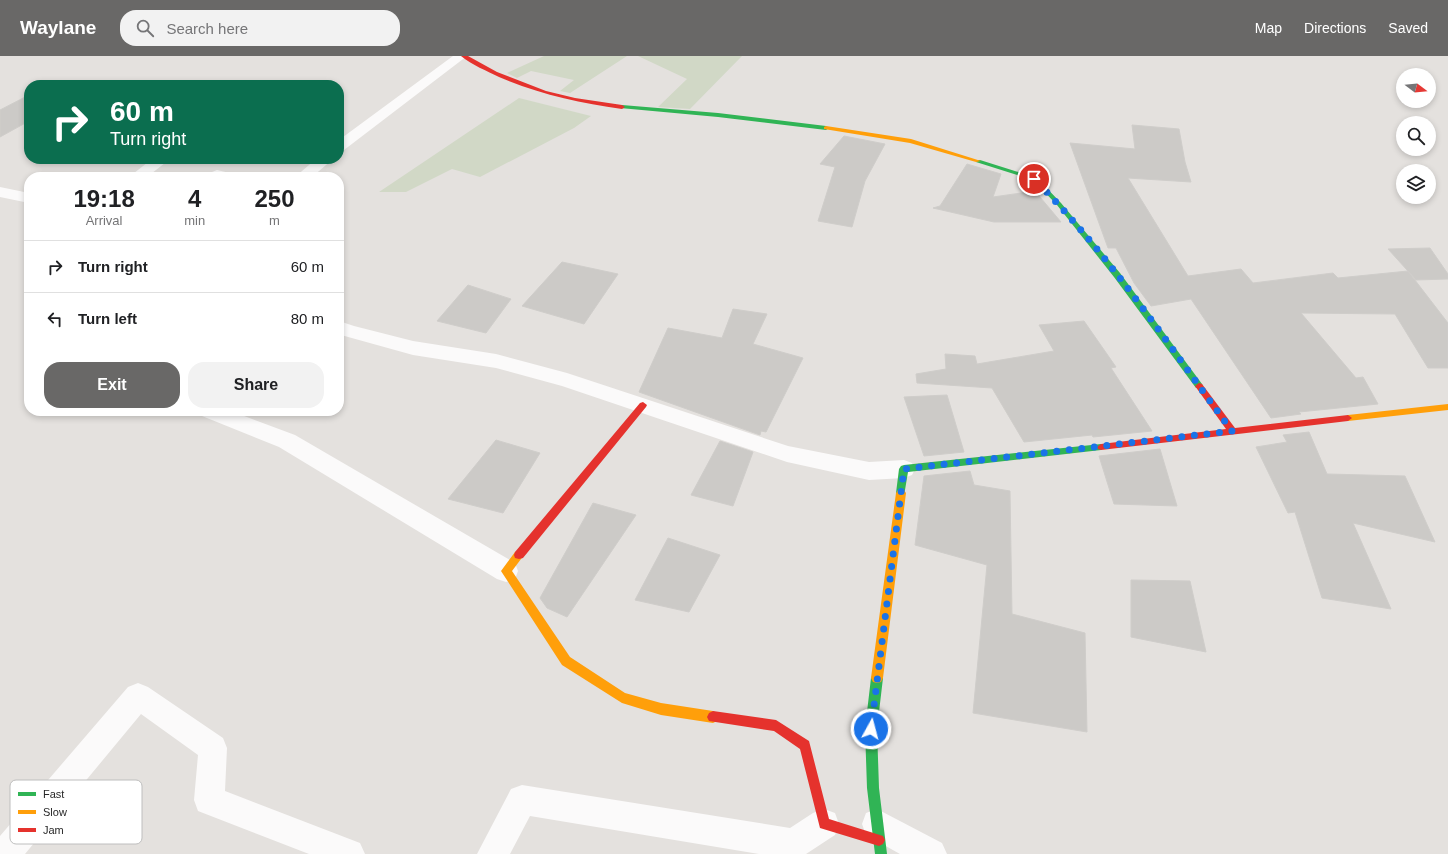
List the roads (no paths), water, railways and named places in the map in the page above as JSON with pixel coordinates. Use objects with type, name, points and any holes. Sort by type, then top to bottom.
[{"type":"street","points":[[344,142],[461,56]]},
{"type":"street","points":[[464,56],[499,76],[534,89],[594,104],[653,111],[718,115],[860,132],[911,141],[1000,167],[1034,179],[1059,204],[1117,275],[1232,431]]},
{"type":"street","points":[[144,172],[155,164]]},
{"type":"street","points":[[309,172],[319,164]]},
{"type":"street","points":[[0,192],[24,197]]},
{"type":"street","points":[[344,330],[413,348],[496,361],[566,380],[787,454],[869,471],[904,469],[1448,407]]},
{"type":"street","points":[[506,572],[643,405]]},
{"type":"street","points":[[222,416],[288,441],[506,572],[566,661],[622,698],[662,709],[776,726],[805,745],[824,824]]},
{"type":"street","points":[[881,854],[873,788],[871,729],[904,469]]},
{"type":"street","points":[[67,780],[138,696],[213,748],[209,800],[349,854]]},
{"type":"street","points":[[493,854],[522,800],[793,844],[824,824],[878,832],[931,854]]},
{"type":"street","points":[[5,854],[13,844]]}]
